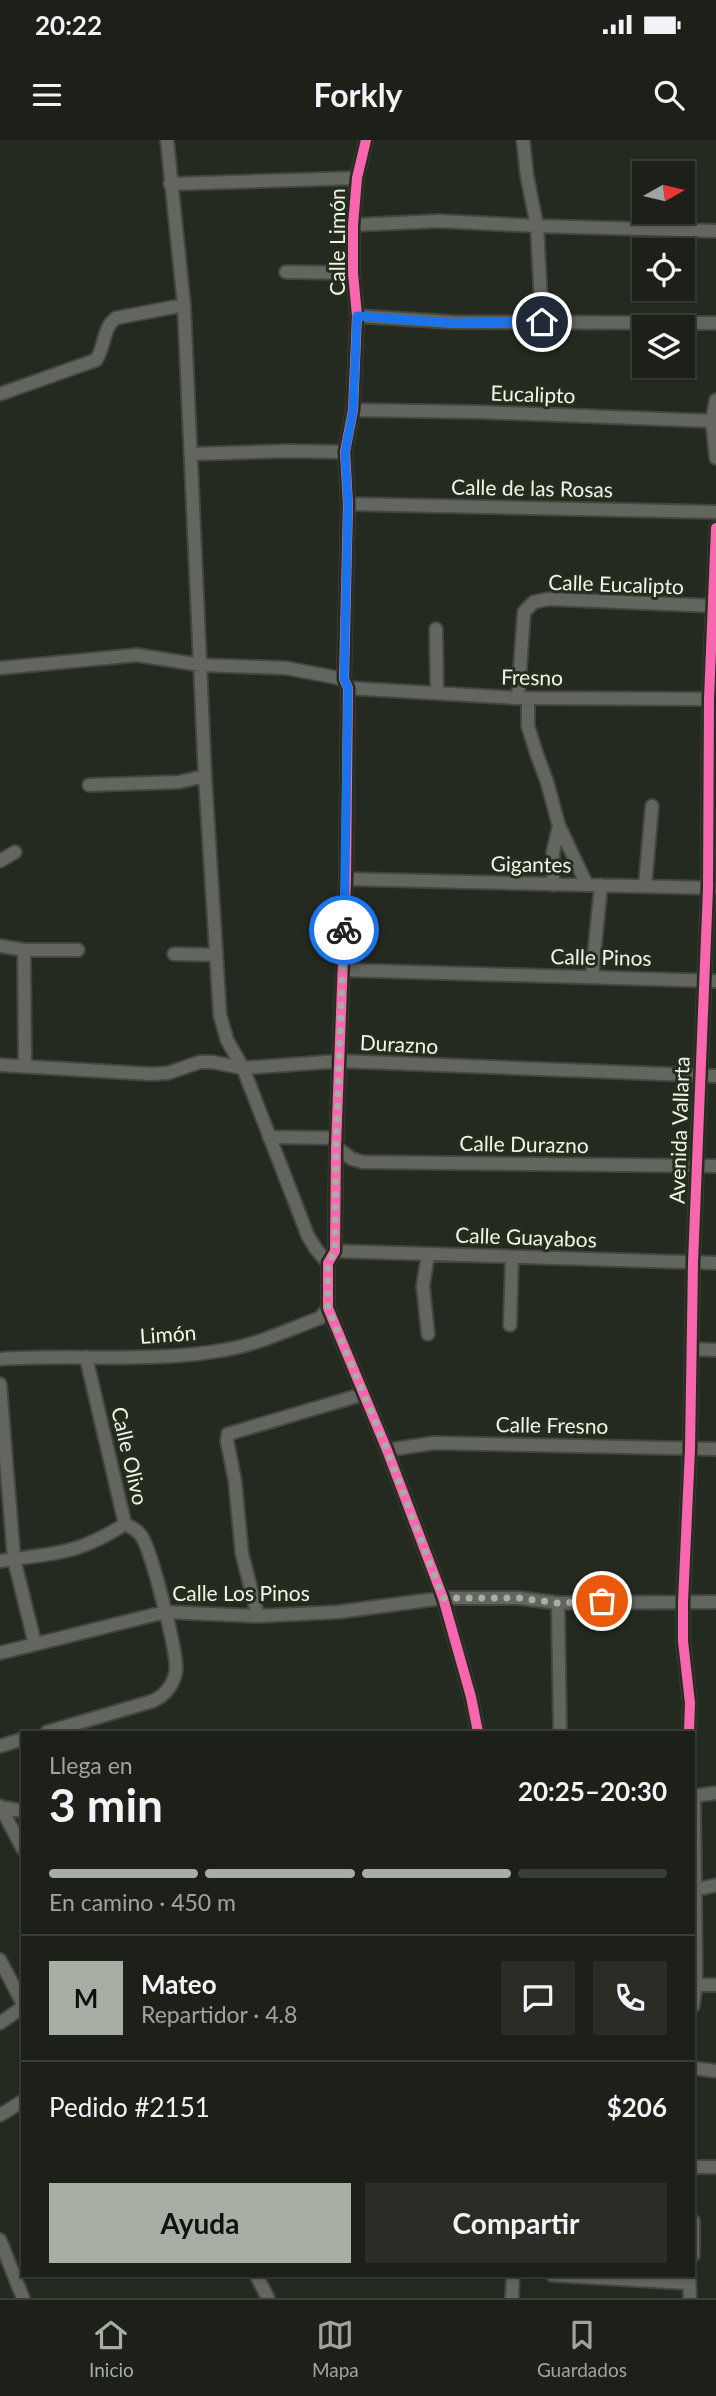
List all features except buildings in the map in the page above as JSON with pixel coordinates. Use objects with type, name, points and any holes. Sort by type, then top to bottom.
[{"type":"street","points":[[167,140],[184,305],[205,776],[220,1015],[227,1040],[243,1068],[308,1236],[328,1263],[328,1308],[387,1450],[443,1598],[478,1731]]},
{"type":"street","name":"Calle Limón","points":[[328,1263],[335,1251],[336,1143],[346,879],[348,504],[345,453],[353,410],[357,316],[353,273],[353,225],[357,178],[366,140]]},
{"type":"street","points":[[523,140],[537,226],[542,322]]},
{"type":"street","points":[[170,184],[357,178]]},
{"type":"street","points":[[353,225],[439,221],[716,231]]},
{"type":"street","points":[[286,272],[353,273]]},
{"type":"street","points":[[0,394],[96,360],[109,324],[116,318],[184,305]]},
{"type":"street","points":[[357,316],[451,323],[716,323]]},
{"type":"street","points":[[716,400],[712,421],[716,458]]},
{"type":"street","name":"Eucalipto","points":[[353,410],[712,421]]},
{"type":"street","points":[[191,454],[288,450],[345,453]]},
{"type":"street","name":"Calle de las Rosas","points":[[348,504],[716,512]]},
{"type":"street","name":"Avenida Vallarta","points":[[689,1731],[690,1703],[683,1642],[683,1602],[697,1165],[701,1075],[710,980],[706,947],[712,888],[716,528]]},
{"type":"street","name":"Calle Eucalipto","points":[[587,885],[559,826],[528,726],[523,698],[524,612],[534,602],[549,599],[714,606]]},
{"type":"street","points":[[436,629],[437,693]]},
{"type":"street","name":"Fresno","points":[[0,668],[137,655],[201,665],[286,668],[346,684],[437,693],[523,698],[713,699]]},
{"type":"street","points":[[89,785],[179,782],[205,776]]},
{"type":"street","points":[[645,886],[652,806]]},
{"type":"street","points":[[553,885],[553,852],[559,826]]},
{"type":"street","points":[[0,861],[15,852]]},
{"type":"street","name":"Gigantes","points":[[346,879],[712,888]]},
{"type":"street","points":[[592,976],[601,885]]},
{"type":"street","points":[[0,946],[24,950],[78,950]]},
{"type":"street","points":[[706,947],[716,960]]},
{"type":"street","points":[[24,950],[24,1066]]},
{"type":"street","points":[[174,954],[216,955]]},
{"type":"street","name":"Calle Pinos","points":[[343,970],[710,980]]},
{"type":"street","name":"Durazno","points":[[0,1065],[151,1074],[168,1073],[200,1062],[243,1068],[341,1061],[716,1076]]},
{"type":"street","points":[[268,1137],[336,1143]]},
{"type":"street","name":"Calle Durazno","points":[[336,1143],[352,1159],[363,1162],[716,1166]]},
{"type":"street","points":[[336,1175],[347,1167],[363,1162]]},
{"type":"street","name":"Calle Guayabos","points":[[335,1251],[716,1263]]},
{"type":"street","points":[[428,1254],[423,1286],[428,1334]]},
{"type":"street","points":[[510,1325],[512,1257]]},
{"type":"street","name":"Limón","points":[[0,1359],[39,1356],[139,1357],[231,1349],[320,1318],[326,1314],[328,1308]]},
{"type":"street","points":[[692,1349],[716,1350]]},
{"type":"street","name":"Calle Olivo","points":[[50,1731],[153,1701],[163,1696],[174,1678],[175,1657],[165,1612],[144,1539],[134,1528],[125,1524],[86,1357]]},
{"type":"street","points":[[0,1384],[14,1559],[35,1644]]},
{"type":"street","points":[[258,1616],[242,1554],[228,1434],[364,1394]]},
{"type":"street","name":"Calle Fresno","points":[[387,1450],[434,1443],[716,1449]]},
{"type":"street","points":[[0,1561],[72,1550],[93,1543],[125,1524]]},
{"type":"street","name":"Calle Los Pinos","points":[[0,1653],[165,1612],[258,1616],[338,1612],[443,1598],[519,1598],[558,1603],[716,1602]]},
{"type":"street","points":[[558,1603],[560,1731]]},
{"type":"street","points":[[0,1746],[21,1740]]},
{"type":"street","points":[[695,1796],[716,1793]]},
{"type":"street","points":[[0,1807],[21,1811]]},
{"type":"street","points":[[0,1807],[21,1845]]},
{"type":"street","points":[[695,1890],[716,1885]]},
{"type":"street","points":[[0,1960],[21,2001]]},
{"type":"street","points":[[695,1985],[716,1985]]},
{"type":"street","points":[[0,2023],[21,2007]]},
{"type":"street","points":[[695,2068],[716,2071]]},
{"type":"street","points":[[0,2115],[21,2102]]},
{"type":"street","points":[[695,2167],[716,2167]]},
{"type":"street","points":[[0,2240],[23,2298]]},
{"type":"street","points":[[257,2277],[268,2298]]},
{"type":"street","points":[[512,2298],[513,2277]]},
{"type":"street","points":[[620,2277],[689,2279],[690,2298]]},
{"type":"cycle path","points":[[366,140],[357,178],[353,225],[353,273],[357,316],[353,410],[345,452],[348,504],[344,679],[348,688],[346,879],[335,1251],[328,1263],[328,1308],[387,1450],[443,1598],[478,1731]]},
{"type":"cycle path","points":[[689,1731],[690,1703],[683,1641],[683,1602],[708,888],[709,699],[716,528]]},
{"type":"way so far","points":[[344,930],[335,1251],[328,1263],[328,1308],[387,1450],[443,1598],[519,1598],[558,1603],[602,1601]]},
{"type":"route","points":[[344,930],[348,688],[344,679],[348,504],[345,453],[353,410],[357,316],[451,323],[542,322]]}]
